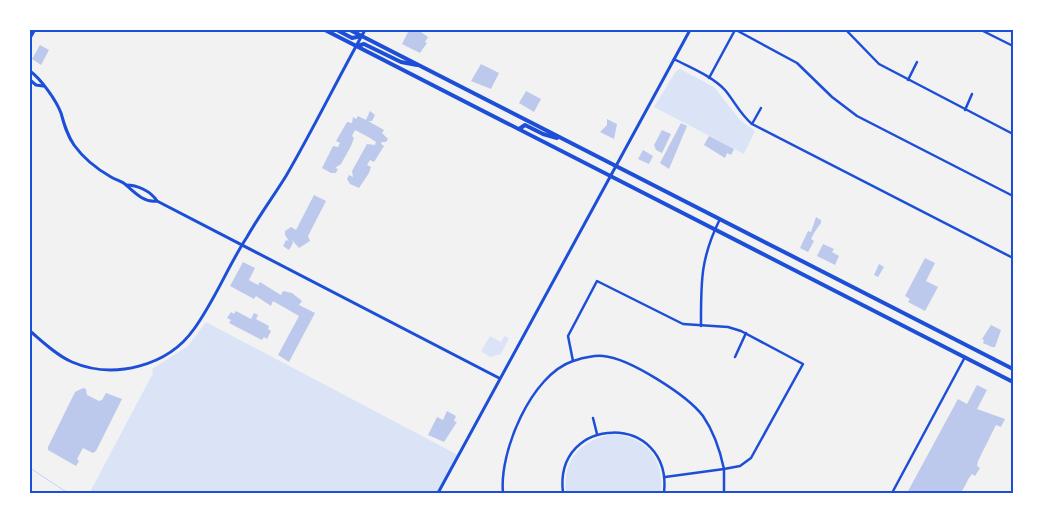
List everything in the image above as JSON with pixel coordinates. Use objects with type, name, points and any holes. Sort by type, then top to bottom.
[{"type":"main road","points":[[30,37],[34,30]]},
{"type":"main road","points":[[325,30],[1013,382]]},
{"type":"main road","points":[[337,30],[352,38],[362,36]]},
{"type":"main road","points":[[350,30],[1013,369]]},
{"type":"main road","points":[[357,46],[364,44],[401,62],[420,65]]},
{"type":"main road","points":[[455,96],[460,86]]},
{"type":"main road","points":[[519,129],[525,125],[543,134],[565,140]]},
{"type":"street","points":[[30,331],[66,360],[88,367],[110,370],[132,368],[148,363],[172,349],[194,330],[242,244],[286,174],[365,30]]},
{"type":"street","points":[[438,493],[690,30]]},
{"type":"street","points":[[709,78],[736,30],[797,63],[832,97],[857,116],[1013,196]]},
{"type":"street","points":[[846,30],[874,61],[1013,134]]},
{"type":"street","points":[[982,30],[1013,46]]},
{"type":"street","points":[[674,60],[709,78],[724,89],[744,117],[752,124],[1013,258]]},
{"type":"street","points":[[908,80],[917,62]]},
{"type":"street","points":[[30,70],[41,80],[43,86],[57,105],[68,135],[82,155],[99,169],[126,185],[130,191],[152,202],[158,201]]},
{"type":"street","points":[[30,80],[36,85],[43,86]]},
{"type":"street","points":[[965,110],[972,94]]},
{"type":"street","points":[[752,124],[761,108]]},
{"type":"street","points":[[126,185],[133,185],[153,195],[158,201],[499,378]]},
{"type":"street","points":[[701,326],[703,264],[720,219]]},
{"type":"street","points":[[573,361],[568,336],[597,280],[683,324],[728,327],[746,333],[803,364],[751,458],[740,466],[665,476]]},
{"type":"street","points":[[735,357],[746,333]]},
{"type":"street","points":[[503,493],[505,460],[520,422],[546,378],[556,369],[573,361],[596,356],[615,359],[676,391],[702,415],[710,428],[720,452],[724,469],[724,493]]},
{"type":"street","points":[[892,493],[965,357]]},
{"type":"street","points":[[593,418],[597,434]]},
{"type":"street","points":[[562,492],[562,480],[568,459],[581,442],[597,434],[626,433],[643,442],[657,456],[665,476],[664,493]]},
{"type":"shaded area","points":[[680,69],[714,87],[740,120],[755,131],[744,154],[654,107],[676,71]]},
{"type":"shaded area","points":[[206,322],[458,455],[438,493],[90,492],[153,373],[152,369],[188,346]]},
{"type":"shaded area","points":[[490,336],[501,342],[504,336],[509,338],[501,354],[490,357],[481,351]]},
{"type":"shaded area","points":[[616,434],[637,441],[646,446],[652,453],[660,471],[661,493],[566,493],[565,481],[567,470],[577,452],[594,440]]},
{"type":"building","points":[[409,30],[418,30],[428,37],[425,42],[427,43],[420,53],[402,44]]},
{"type":"building","points":[[40,45],[49,50],[41,65],[32,59]]},
{"type":"building","points":[[481,64],[499,73],[491,89],[471,81]]},
{"type":"building","points":[[526,91],[541,99],[534,112],[519,103]]},
{"type":"building","points":[[370,111],[375,115],[372,121],[368,121],[384,130],[382,133],[388,139],[386,142],[382,142],[381,144],[384,146],[374,162],[370,160],[367,165],[371,167],[369,173],[359,188],[350,184],[347,179],[349,175],[353,177],[352,171],[367,144],[375,145],[376,142],[370,138],[355,130],[351,146],[341,164],[335,168],[338,169],[336,173],[331,173],[322,168],[333,146],[338,147],[340,143],[336,141],[347,122],[352,123],[353,117],[356,119],[358,116],[366,120]]},
{"type":"building","points":[[607,119],[617,124],[614,139],[600,132],[607,125]]},
{"type":"building","points":[[681,123],[687,126],[669,169],[660,163]]},
{"type":"building","points":[[662,130],[671,134],[662,153],[656,150],[654,145]]},
{"type":"building","points":[[709,136],[734,149],[731,155],[727,153],[725,158],[704,145]]},
{"type":"building","points":[[643,150],[653,156],[649,164],[638,159]]},
{"type":"building","points":[[314,195],[326,201],[308,236],[310,241],[299,248],[292,240],[293,243],[289,250],[283,246],[286,240],[289,241],[285,231],[291,227],[296,230]]},
{"type":"building","points":[[816,217],[821,220],[821,223],[811,239],[814,241],[808,252],[800,248],[808,231],[811,232]]},
{"type":"building","points":[[823,244],[834,249],[832,252],[839,256],[835,265],[817,256]]},
{"type":"building","points":[[925,258],[935,263],[926,281],[938,287],[925,311],[908,302],[910,299],[905,296]]},
{"type":"building","points":[[243,262],[255,268],[249,280],[258,285],[260,282],[281,295],[283,291],[292,293],[302,301],[299,305],[315,313],[289,362],[278,355],[299,316],[273,301],[271,306],[256,296],[254,299],[230,286]]},
{"type":"building","points":[[879,264],[884,267],[878,277],[874,275]]},
{"type":"building","points":[[236,311],[251,319],[254,313],[258,315],[256,319],[269,326],[268,329],[271,331],[267,339],[264,337],[262,340],[229,323],[231,320],[227,318],[231,312],[234,314]]},
{"type":"building","points":[[991,325],[1001,330],[995,347],[983,343],[984,340],[982,339]]},
{"type":"building","points":[[977,385],[987,390],[977,409],[1005,419],[1001,427],[996,425],[978,461],[977,466],[980,468],[975,476],[972,474],[961,493],[907,493],[958,399],[967,404]]},
{"type":"building","points":[[83,388],[86,389],[87,395],[99,401],[102,400],[106,393],[122,399],[96,451],[93,453],[83,448],[77,459],[79,461],[76,466],[48,450],[48,447],[75,392]]},
{"type":"building","points":[[447,411],[456,416],[454,421],[457,422],[444,442],[428,435],[437,417],[443,420]]},
{"type":"waterway","points":[[30,468],[68,493]]}]
